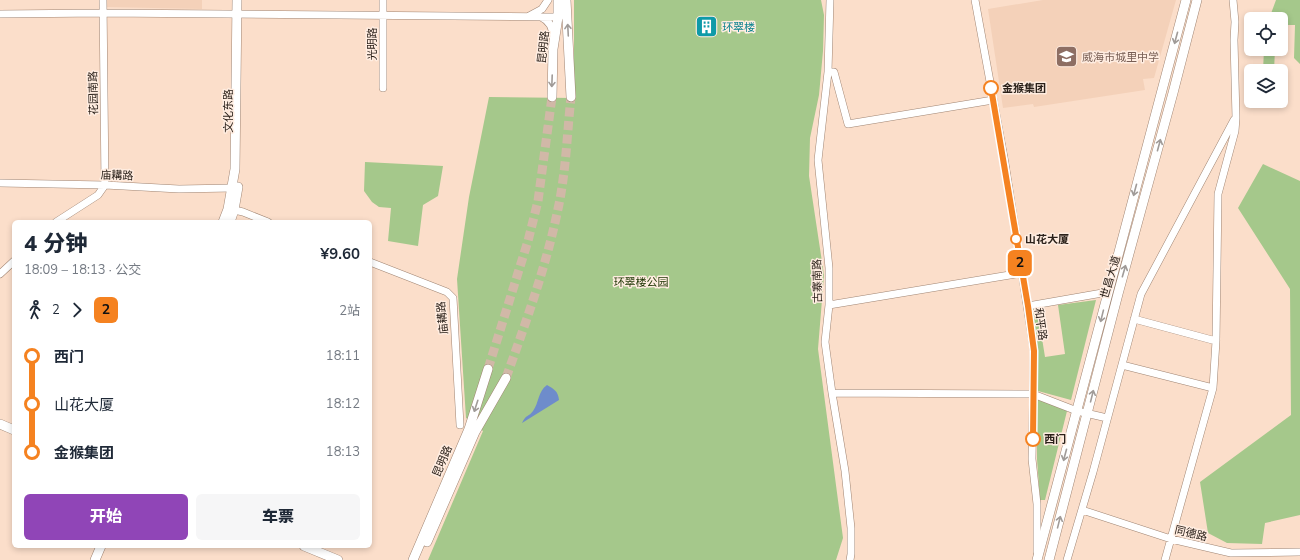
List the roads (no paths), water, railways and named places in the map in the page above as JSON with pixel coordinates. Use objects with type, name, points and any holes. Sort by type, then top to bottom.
[{"type":"main road","points":[[224,220],[231,210],[235,169],[239,14],[237,0]]},
{"type":"main road","name":"文化东路","points":[[230,220],[240,169],[239,14],[241,0]]},
{"type":"main road","name":"昆明路","points":[[552,97],[553,50],[558,17],[558,0]]},
{"type":"main road","name":"世昌大道","points":[[1037,560],[1186,0]]},
{"type":"main road","name":"世昌大道","points":[[1049,560],[1116,301],[1174,93],[1197,0]]},
{"type":"main road","name":"昆明路","points":[[566,3],[571,97]]},
{"type":"main road","points":[[553,50],[557,54],[561,55],[569,52]]},
{"type":"main road","name":"昆明路","points":[[413,560],[468,429],[488,369]]},
{"type":"main road","name":"昆明路","points":[[420,560],[475,432],[506,378]]},
{"type":"main road","points":[[0,424],[12,429]]},
{"type":"main road","points":[[89,560],[94,548]]},
{"type":"main road","points":[[95,560],[100,548]]},
{"type":"main road","points":[[309,548],[338,560]]},
{"type":"street","name":"花园南路","points":[[103,0],[104,185]]},
{"type":"street","name":"光明路","points":[[383,0],[383,88]]},
{"type":"street","points":[[526,17],[542,9],[548,0]]},
{"type":"street","name":"古寨南路","points":[[830,0],[828,72],[818,160],[829,268],[829,305],[825,342],[845,471],[852,554],[850,560]]},
{"type":"street","name":"和平路","points":[[975,0],[994,100],[1034,351],[1032,459],[1036,504],[1037,560]]},
{"type":"street","points":[[1165,560],[1213,388],[1216,341],[1218,194],[1235,131],[1236,118],[1235,22],[1233,0]]},
{"type":"street","points":[[0,14],[103,13],[558,17],[564,15],[566,3]]},
{"type":"street","points":[[541,17],[547,20],[551,26],[553,34],[553,50]]},
{"type":"street","points":[[828,72],[834,72],[848,124],[994,100]]},
{"type":"street","points":[[1067,560],[1108,418],[1141,294],[1236,118]]},
{"type":"street","name":"庙耩路","points":[[0,183],[104,185],[179,189],[232,188]]},
{"type":"street","points":[[59,220],[98,195],[104,185]]},
{"type":"street","points":[[231,210],[262,220]]},
{"type":"street","points":[[0,274],[12,263]]},
{"type":"street","name":"庙耩路","points":[[372,263],[447,292],[453,298],[460,425]]},
{"type":"street","points":[[829,305],[1022,273]]},
{"type":"street","points":[[1028,306],[1108,292]]},
{"type":"street","points":[[1134,319],[1216,341]]},
{"type":"street","points":[[1122,365],[1213,388]]},
{"type":"street","points":[[832,393],[1033,394],[1077,411],[1108,418]]},
{"type":"street","name":"同德路","points":[[1082,510],[1171,539],[1231,553],[1300,552]]},
{"type":"water","points":[[547,385],[558,394],[559,400],[522,423],[533,411],[542,390]]},
{"type":"tunnel","points":[[488,369],[528,241],[538,201],[552,97]]},
{"type":"tunnel","points":[[506,378],[535,294],[553,231],[563,181],[571,97]]},
{"type":"place","name":"环翠楼","points":[[706,27]]},
{"type":"place","name":"威海市城里中学","points":[[1067,57]]},
{"type":"place","name":"金猴集团","points":[[991,88]]},
{"type":"place","name":"山花大厦","points":[[1016,239]]},
{"type":"place","name":"西门","points":[[1033,439]]},
{"type":"park label","name":"环翠楼公园","points":[[641,282]]}]
